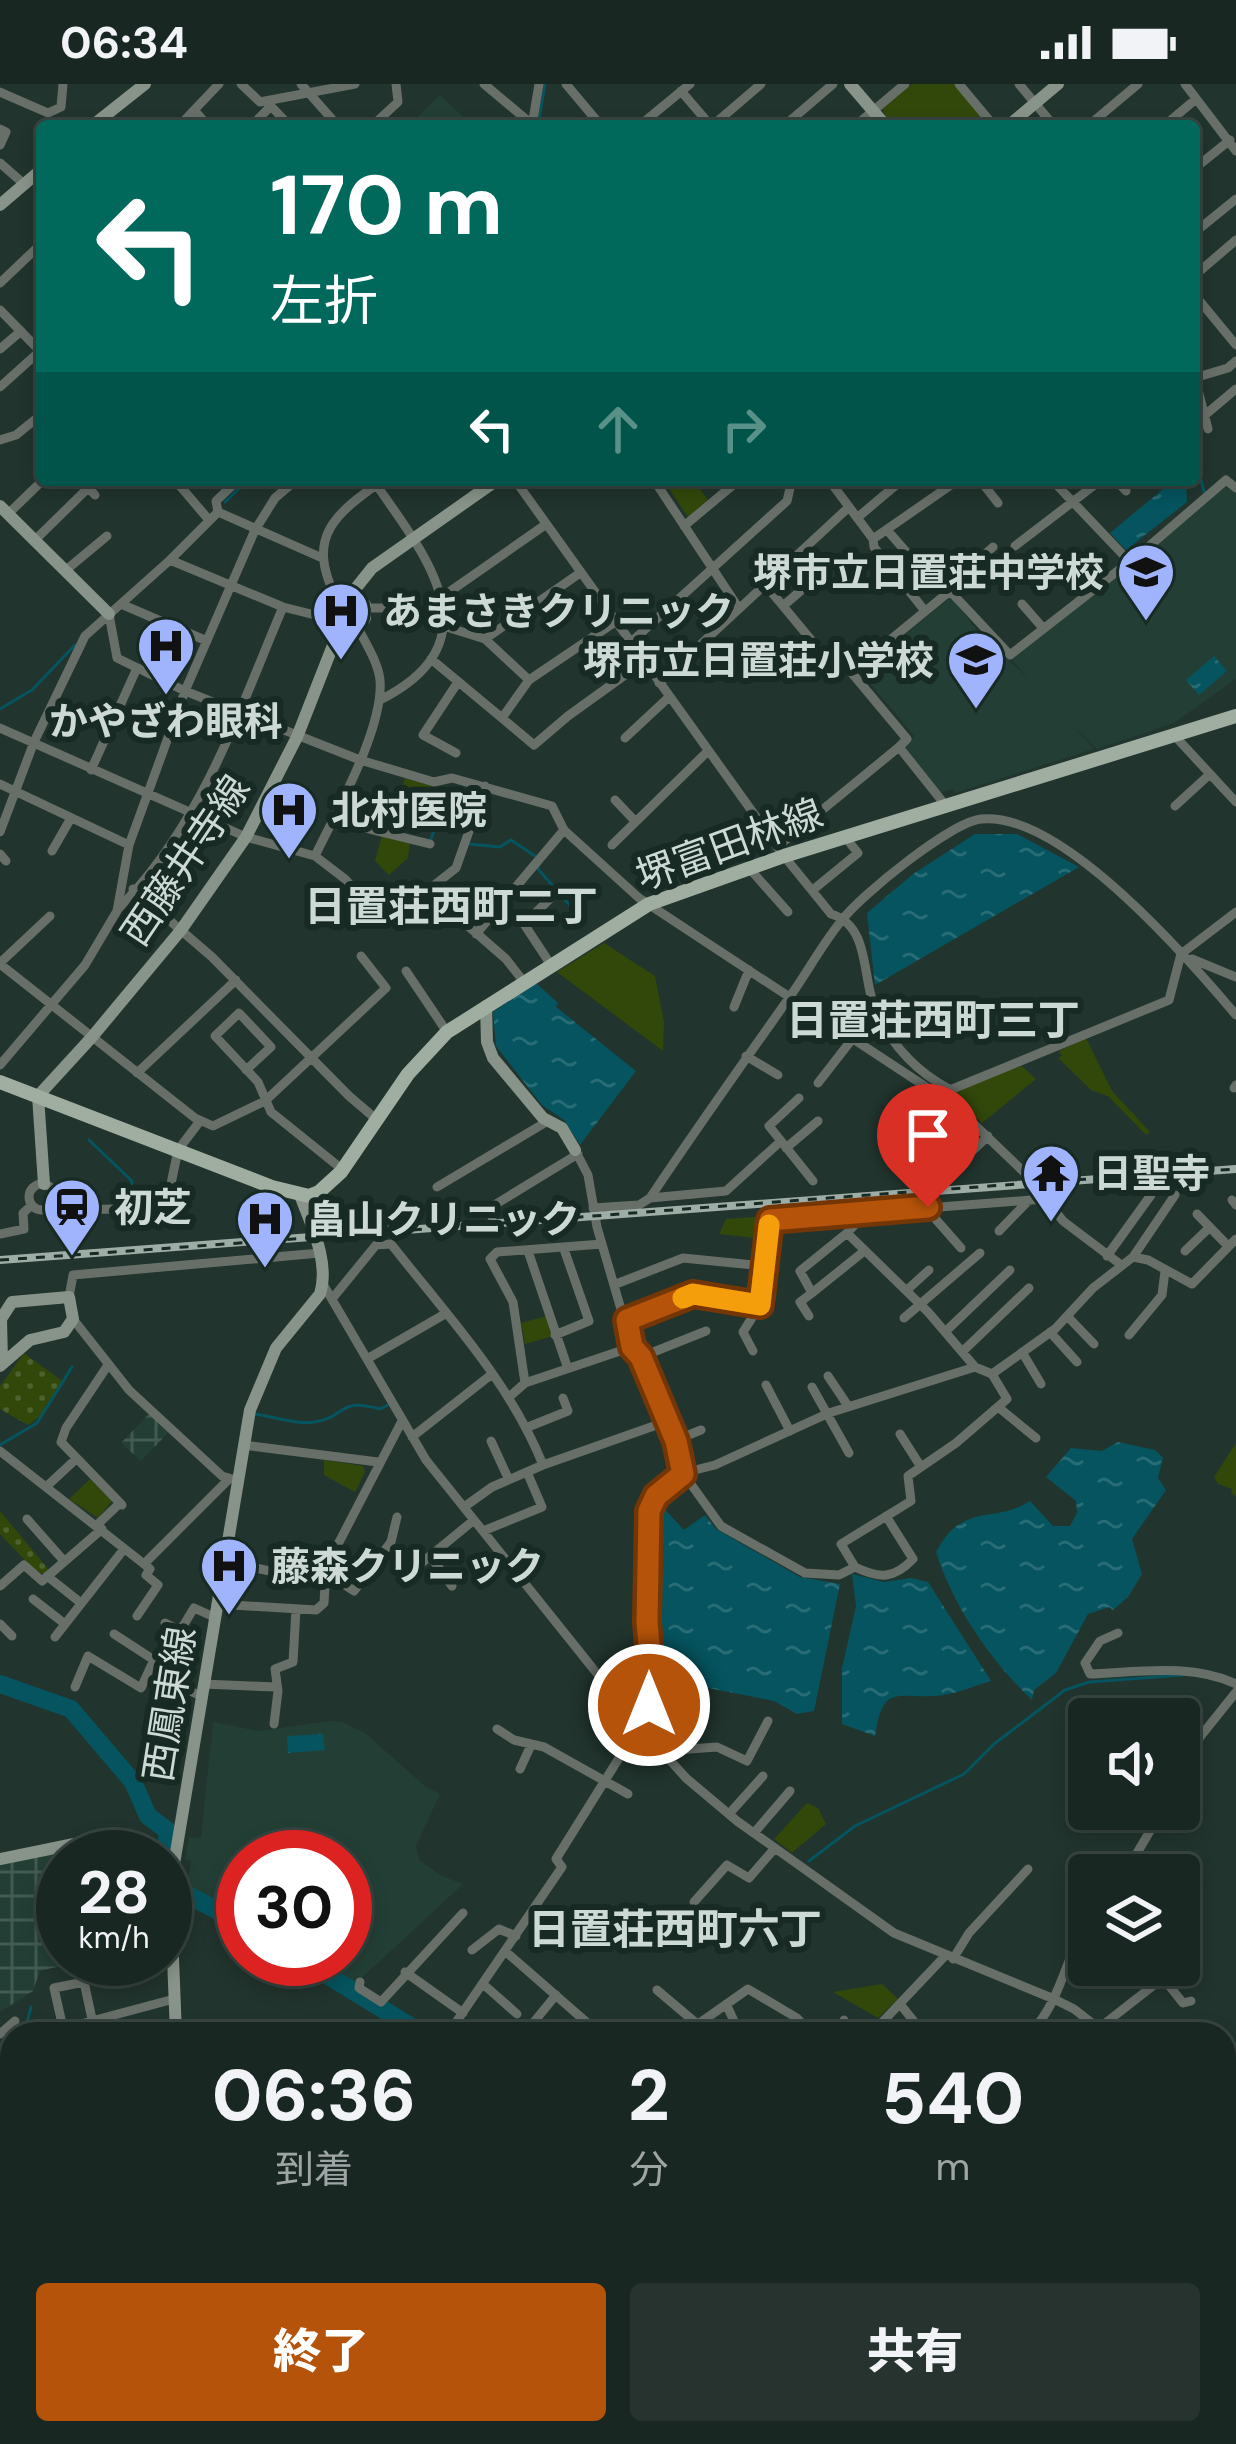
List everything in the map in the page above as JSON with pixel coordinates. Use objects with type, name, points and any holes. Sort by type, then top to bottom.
[{"type":"main road","points":[[850,84],[881,120]]},
{"type":"main road","points":[[1015,120],[1058,84]]},
{"type":"main road","points":[[99,120],[138,86]]},
{"type":"main road","points":[[0,205],[36,174]]},
{"type":"main road","points":[[352,593],[365,608],[365,618],[358,628],[339,631],[327,618],[334,596],[352,593],[372,568],[488,486]]},
{"type":"main road","points":[[4,510],[109,614]]},
{"type":"main road","name":"西藤井寺線","points":[[38,1096],[181,930],[246,837],[297,737],[339,631]]},
{"type":"main road","name":"堺富田林線","points":[[300,1195],[319,1192],[343,1170],[408,1074],[447,1032],[649,904],[781,852],[845,837],[1236,716]]},
{"type":"main road","points":[[486,1006],[487,1042],[493,1058],[548,1121],[562,1128],[577,1152]]},
{"type":"main road","points":[[0,1082],[300,1195],[320,1252],[323,1284]]},
{"type":"main road","points":[[38,1096],[44,1184]]},
{"type":"main road","name":"西鳳東線","points":[[176,1830],[223,1561],[232,1479],[250,1410],[265,1369],[323,1284]]},
{"type":"main road","points":[[69,1297],[73,1319],[64,1332],[30,1340],[1,1364],[6,1299],[69,1297]]},
{"type":"main road","points":[[0,1859],[36,1852]]},
{"type":"main road","name":"西鳳東線","points":[[174,1986],[175,2022]]},
{"type":"street","points":[[0,92],[48,113],[61,107],[63,84]]},
{"type":"street","points":[[185,120],[195,111],[204,89],[219,84]]},
{"type":"street","points":[[241,84],[284,120]]},
{"type":"street","points":[[255,120],[268,103],[305,88],[355,84]]},
{"type":"street","points":[[378,120],[398,102],[396,84]]},
{"type":"street","points":[[484,84],[526,120]]},
{"type":"street","points":[[534,120],[539,84]]},
{"type":"street","points":[[566,84],[597,120]]},
{"type":"street","points":[[719,120],[761,84]]},
{"type":"street","points":[[791,120],[833,84]]},
{"type":"street","points":[[862,120],[905,84]]},
{"type":"street","points":[[979,84],[963,89],[989,120]]},
{"type":"street","points":[[1019,84],[1049,120]]},
{"type":"street","points":[[1095,120],[1138,84]]},
{"type":"street","points":[[1185,84],[1233,143],[1200,165]]},
{"type":"street","points":[[305,88],[333,120]]},
{"type":"street","points":[[646,120],[686,88],[708,120]]},
{"type":"street","points":[[1171,120],[1196,99]]},
{"type":"street","points":[[195,111],[203,120]]},
{"type":"street","points":[[0,129],[6,132],[0,145]]},
{"type":"street","points":[[0,163],[24,184]]},
{"type":"street","points":[[1200,225],[1236,199]]},
{"type":"street","points":[[1200,271],[1236,240]]},
{"type":"street","points":[[0,283],[36,250]]},
{"type":"street","points":[[31,255],[36,260]]},
{"type":"street","points":[[1200,301],[1236,345]]},
{"type":"street","points":[[0,310],[36,347]]},
{"type":"street","points":[[0,349],[20,331]]},
{"type":"street","points":[[0,387],[36,356]]},
{"type":"street","points":[[1200,376],[1236,362]]},
{"type":"street","points":[[1205,415],[1236,389]]},
{"type":"street","points":[[1200,396],[1208,429]]},
{"type":"street","points":[[0,440],[16,435],[36,419]]},
{"type":"street","points":[[950,591],[1010,655],[1231,484],[1236,469]]},
{"type":"street","points":[[4,510],[36,485]]},
{"type":"street","points":[[182,486],[214,516],[320,557]]},
{"type":"street","points":[[0,832],[34,742],[85,636],[214,516],[216,501],[232,486]]},
{"type":"street","points":[[117,911],[129,845],[184,691],[255,530],[275,498],[289,486]]},
{"type":"street","points":[[334,596],[320,557],[329,528],[373,486]]},
{"type":"street","points":[[380,486],[432,565],[442,597],[443,626],[431,659],[399,691],[380,700]]},
{"type":"street","points":[[519,486],[781,852],[831,914],[843,918],[856,932],[875,1011],[909,1061],[1026,1174],[1076,1233],[1120,1264]]},
{"type":"street","points":[[660,486],[738,607]]},
{"type":"street","points":[[685,526],[732,486]]},
{"type":"street","points":[[630,643],[787,500],[790,486]]},
{"type":"street","points":[[833,486],[925,611]]},
{"type":"street","points":[[857,518],[895,486]]},
{"type":"street","points":[[873,539],[949,486]]},
{"type":"street","points":[[985,486],[998,503]]},
{"type":"street","points":[[1057,486],[1129,561]]},
{"type":"street","points":[[1015,546],[1094,486]]},
{"type":"street","points":[[1122,486],[1126,490]]},
{"type":"street","points":[[35,540],[88,488]]},
{"type":"street","points":[[659,683],[849,507]]},
{"type":"street","points":[[442,597],[545,525]]},
{"type":"street","points":[[887,530],[922,570],[904,586]]},
{"type":"street","points":[[66,570],[107,536]]},
{"type":"street","points":[[781,852],[907,739],[850,672],[950,591],[952,583],[993,547]]},
{"type":"street","points":[[170,560],[283,607],[327,618]]},
{"type":"street","points":[[485,639],[580,573]]},
{"type":"street","points":[[783,606],[819,575]]},
{"type":"street","points":[[764,583],[828,658]]},
{"type":"street","points":[[121,604],[207,641]]},
{"type":"street","points":[[1022,604],[1043,628]]},
{"type":"street","points":[[0,1065],[85,965],[117,911],[194,814],[283,607]]},
{"type":"street","points":[[365,608],[386,608],[485,639],[529,680]]},
{"type":"street","points":[[109,614],[117,658],[184,691],[360,760],[434,782],[452,778],[552,806],[564,830],[649,904],[944,1092]]},
{"type":"street","points":[[502,718],[529,680],[615,622]]},
{"type":"street","points":[[316,856],[360,760],[380,700],[380,675],[358,628]]},
{"type":"street","points":[[431,659],[535,746],[643,662]]},
{"type":"street","points":[[91,770],[137,668]]},
{"type":"street","points":[[456,753],[423,735],[458,682]]},
{"type":"street","points":[[625,738],[669,697]]},
{"type":"street","points":[[0,728],[246,837],[316,856],[345,879],[385,924],[456,868],[485,786]]},
{"type":"street","points":[[1173,734],[1236,802]]},
{"type":"street","points":[[899,747],[946,806]]},
{"type":"street","points":[[612,845],[708,752]]},
{"type":"street","points":[[1175,806],[1210,774]]},
{"type":"street","points":[[0,784],[129,845]]},
{"type":"street","points":[[972,798],[981,819]]},
{"type":"street","points":[[615,800],[635,821]]},
{"type":"street","points":[[52,851],[71,818]]},
{"type":"street","points":[[593,1208],[639,1205],[650,1198],[843,918],[938,839],[981,819],[1008,822],[1084,861],[1184,956],[1236,1015]]},
{"type":"street","points":[[332,820],[430,844]]},
{"type":"street","points":[[476,934],[564,830]]},
{"type":"street","points":[[814,889],[858,853],[845,837]]},
{"type":"street","points":[[749,868],[788,912]]},
{"type":"street","points":[[124,881],[236,980],[376,1119]]},
{"type":"street","points":[[428,891],[506,958],[524,982]]},
{"type":"street","points":[[550,965],[524,923],[558,891]]},
{"type":"street","points":[[944,1092],[1168,1000],[1184,956],[1236,912]]},
{"type":"street","points":[[50,916],[0,964],[200,1121],[213,1126],[265,1101],[386,988],[361,956]]},
{"type":"street","points":[[1184,956],[1236,977]]},
{"type":"street","points":[[734,1007],[749,970]]},
{"type":"street","points":[[406,971],[447,1032]]},
{"type":"street","points":[[137,1073],[236,980]]},
{"type":"street","points":[[246,1070],[271,1047],[239,1013],[214,1036],[246,1070],[258,1082],[279,1120],[343,1170]]},
{"type":"street","points":[[818,1083],[853,1038]]},
{"type":"street","points":[[746,1056],[778,1076]]},
{"type":"street","points":[[799,1098],[769,1126],[813,1180]]},
{"type":"street","points":[[916,1150],[958,1108]]},
{"type":"street","points":[[53,1204],[65,1210],[166,1208],[178,1150],[200,1121]]},
{"type":"street","points":[[437,1186],[548,1121]]},
{"type":"street","points":[[650,1198],[726,1191],[818,1121]]},
{"type":"street","points":[[946,1177],[988,1136]]},
{"type":"street","points":[[492,1217],[491,1207],[577,1152],[588,1174],[602,1244],[632,1347],[641,1357],[668,1421],[683,1474],[721,1526],[805,1573],[839,1575],[855,1568],[886,1577],[900,1573],[914,1559],[886,1516]]},
{"type":"street","points":[[32,1205],[31,1190],[44,1184],[54,1191],[53,1204]]},
{"type":"street","points":[[1107,1256],[1150,1195]]},
{"type":"street","points":[[992,1374],[1050,1332],[1133,1257],[1175,1195]]},
{"type":"street","points":[[753,1351],[743,1332],[760,1305],[770,1220],[1044,1199]]},
{"type":"street","points":[[999,1231],[1029,1200]]},
{"type":"street","points":[[32,1205],[43,1210],[53,1204]]},
{"type":"street","points":[[0,1234],[24,1229],[23,1213],[32,1205]]},
{"type":"street","points":[[925,1207],[961,1248]]},
{"type":"street","points":[[812,1293],[800,1270],[867,1212]]},
{"type":"street","points":[[1133,1257],[1192,1284],[1232,1243],[1197,1214]]},
{"type":"street","points":[[314,1232],[391,1223]]},
{"type":"street","points":[[1185,1251],[1210,1227]]},
{"type":"street","points":[[847,1233],[923,1306],[975,1367],[992,1374],[1007,1399],[908,1475],[911,1501],[841,1544],[855,1568]]},
{"type":"street","points":[[332,1299],[376,1245],[392,1244],[509,1397],[543,1465]]},
{"type":"street","points":[[525,1383],[513,1302],[490,1259],[496,1252],[602,1244]]},
{"type":"street","points":[[555,1334],[589,1322],[564,1249]]},
{"type":"street","points":[[528,1251],[567,1366]]},
{"type":"street","points":[[69,1297],[73,1275],[320,1252]]},
{"type":"street","points":[[809,1316],[800,1301],[863,1252]]},
{"type":"street","points":[[904,1318],[980,1253]]},
{"type":"street","points":[[616,1284],[683,1258],[764,1266]]},
{"type":"street","points":[[907,1290],[929,1270]]},
{"type":"street","points":[[945,1332],[1010,1270]]},
{"type":"street","points":[[1130,1335],[1149,1319],[1162,1295],[1165,1271]]},
{"type":"street","points":[[323,1284],[412,1437],[662,1751],[729,1814],[893,1933],[1054,2000],[1088,2022]]},
{"type":"street","points":[[962,1352],[1029,1288]]},
{"type":"street","points":[[627,1320],[693,1294],[760,1305]]},
{"type":"street","points":[[367,1360],[445,1314]]},
{"type":"street","points":[[1068,1317],[1094,1344]]},
{"type":"street","points":[[73,1319],[129,1390],[232,1479],[144,1564]]},
{"type":"street","points":[[641,1357],[706,1331]]},
{"type":"street","points":[[1050,1332],[1077,1362]]},
{"type":"street","points":[[509,1397],[525,1383],[632,1347]]},
{"type":"street","points":[[1022,1352],[1041,1384]]},
{"type":"street","points":[[2,1580],[24,1565],[42,1581],[121,1504],[61,1442],[108,1365]]},
{"type":"street","points":[[456,2022],[562,1867],[556,1859],[639,1726],[653,1692],[647,1622],[649,1511],[656,1496],[683,1474],[716,1465],[829,1413],[975,1367]]},
{"type":"street","points":[[412,1437],[492,1374]]},
{"type":"street","points":[[828,1376],[848,1406]]},
{"type":"street","points":[[766,1384],[790,1431]]},
{"type":"street","points":[[812,1387],[849,1454]]},
{"type":"street","points":[[527,1426],[568,1411],[563,1399]]},
{"type":"street","points":[[998,1407],[1036,1438]]},
{"type":"street","points":[[334,1550],[403,1421]]},
{"type":"street","points":[[464,1507],[543,1465],[668,1421]]},
{"type":"street","points":[[676,1441],[701,1430]]},
{"type":"street","points":[[900,1434],[921,1467]]},
{"type":"street","points":[[491,1441],[509,1480]]},
{"type":"street","points":[[243,1445],[378,1462]]},
{"type":"street","points":[[0,1451],[150,1569],[146,1575],[158,1585],[142,1611]]},
{"type":"street","points":[[46,1486],[76,1459]]},
{"type":"street","points":[[483,1531],[542,1507],[527,1472]]},
{"type":"street","points":[[223,1561],[279,1573],[301,1556],[354,1591],[392,1542],[398,1517]]},
{"type":"street","points":[[27,1519],[64,1561]]},
{"type":"street","points":[[413,1570],[475,1520]]},
{"type":"street","points":[[55,1637],[124,1549]]},
{"type":"street","points":[[430,1557],[452,1586]]},
{"type":"street","points":[[165,1623],[180,1631],[194,1608],[316,1610],[324,1603],[326,1570]]},
{"type":"street","points":[[46,1576],[81,1604]]},
{"type":"street","points":[[34,1599],[65,1624]]},
{"type":"street","points":[[274,1724],[275,1669],[293,1662],[296,1609]]},
{"type":"street","points":[[0,1624],[12,1636]]},
{"type":"street","points":[[1118,1633],[1100,1641],[1085,1663],[1090,1674],[1190,1670],[1208,1672],[1236,1688],[1200,1737]]},
{"type":"street","points":[[75,1688],[88,1657],[138,1694],[154,1660],[114,1634]]},
{"type":"street","points":[[149,1672],[202,1690],[275,1688]]},
{"type":"street","points":[[662,1751],[717,1747],[747,1761],[768,1721]]},
{"type":"street","points":[[497,1729],[544,1747],[628,1794]]},
{"type":"street","points":[[520,1769],[531,1745]]},
{"type":"street","points":[[729,1814],[763,1776]]},
{"type":"street","points":[[754,1833],[790,1791]]},
{"type":"street","points":[[694,1902],[728,1865],[748,1879],[775,1848]]},
{"type":"street","points":[[883,2022],[949,1958],[1028,1869]]},
{"type":"street","points":[[359,1986],[381,2002],[463,1913]]},
{"type":"street","points":[[472,1950],[499,1928],[516,1936]]},
{"type":"street","points":[[506,1951],[587,2022]]},
{"type":"street","points":[[1041,2022],[1068,1967]]},
{"type":"street","points":[[405,1972],[463,2022]]},
{"type":"street","points":[[1112,2022],[1163,1978],[1183,2003],[1191,2001]]},
{"type":"street","points":[[62,2022],[54,1988],[84,1982],[92,2018]]},
{"type":"street","points":[[483,1984],[517,2014]]},
{"type":"street","points":[[698,2022],[748,1989],[801,2022]]},
{"type":"street","points":[[657,1990],[695,2022]]},
{"type":"street","points":[[534,2022],[556,1995]]},
{"type":"street","points":[[80,2022],[174,1999]]},
{"type":"street","points":[[726,2004],[734,2022]]},
{"type":"street","points":[[900,2004],[915,2022]]},
{"type":"shaded area","points":[[440,95],[467,120],[414,120]]},
{"type":"shaded area","points":[[1225,487],[1236,493],[1236,679],[1174,723],[1097,749],[1071,723],[1094,749],[955,793],[952,789],[939,793],[905,748],[914,736],[861,672],[951,597],[980,634],[1029,679],[1011,659]]},
{"type":"shaded area","points":[[149,1414],[169,1432],[141,1461],[121,1443]]},
{"type":"shaded area","points":[[213,1722],[259,1731],[342,1722],[365,1733],[440,1794],[416,1846],[419,1860],[463,1884],[372,1968],[372,1830],[216,1830],[216,1902],[192,1889],[192,1837],[201,1838]]},
{"type":"shaded area","points":[[36,1857],[36,1982],[33,1991],[0,2012],[0,1865]]},
{"type":"green space","points":[[912,84],[955,84],[985,120],[888,120],[882,109]]},
{"type":"green space","points":[[667,486],[698,486],[708,500],[688,517]]},
{"type":"green space","points":[[405,778],[433,786],[423,823],[394,816]]},
{"type":"green space","points":[[382,835],[410,841],[408,858],[389,875],[375,861]]},
{"type":"green space","points":[[604,943],[655,976],[664,1022],[663,1051],[557,972]]},
{"type":"green space","points":[[1086,1038],[1112,1091],[1150,1132],[1146,1135],[1108,1096],[1091,1090],[1058,1058],[1062,1056],[1059,1051]]},
{"type":"green space","points":[[1022,1066],[1036,1079],[982,1123],[952,1094],[953,1090]]},
{"type":"green space","points":[[766,1216],[764,1239],[719,1234],[726,1219]]},
{"type":"green space","points":[[546,1316],[553,1336],[525,1344],[521,1323]]},
{"type":"green space","points":[[24,1353],[62,1381],[40,1416],[28,1425],[0,1409],[0,1386]]},
{"type":"green space","points":[[1236,1443],[1236,1496],[1214,1477]]},
{"type":"green space","points":[[324,1460],[363,1466],[365,1472],[355,1492],[324,1475]]},
{"type":"green space","points":[[90,1479],[112,1501],[98,1518],[69,1499]]},
{"type":"green space","points":[[0,1511],[49,1570],[39,1575],[0,1534]]},
{"type":"green space","points":[[655,1678],[688,1685],[688,1707],[695,1708],[664,1746],[652,1730],[660,1692]]},
{"type":"green space","points":[[807,1803],[818,1808],[826,1824],[792,1853],[774,1839]]},
{"type":"green space","points":[[882,1984],[898,1999],[878,2018],[833,1992]]},
{"type":"water","points":[[1167,486],[1186,486],[1187,502],[1126,550],[1110,533]]},
{"type":"water","points":[[1214,656],[1227,671],[1199,695],[1186,680]]},
{"type":"water","points":[[975,834],[1017,834],[1079,867],[875,985],[867,913],[913,874]]},
{"type":"water","points":[[536,983],[558,1003],[556,1007],[636,1071],[580,1145],[564,1120],[542,1105],[496,1046],[493,1012]]},
{"type":"water","points":[[1118,1442],[1155,1450],[1163,1458],[1158,1478],[1166,1490],[1132,1539],[1142,1574],[1113,1610],[1088,1614],[1056,1673],[1034,1690],[1032,1700],[975,1632],[936,1552],[946,1536],[968,1520],[1030,1501],[1053,1526],[1070,1526],[1077,1513],[1076,1501],[1046,1477],[1071,1448],[1102,1451]]},
{"type":"water","points":[[658,1502],[684,1530],[705,1515],[716,1529],[800,1577],[840,1584],[814,1711],[797,1714],[774,1701],[658,1678],[652,1510]]},
{"type":"water","points":[[852,1574],[884,1582],[911,1578],[928,1582],[991,1681],[942,1695],[893,1697],[882,1708],[875,1736],[842,1724],[842,1668],[856,1606]]},
{"type":"water","points":[[323,1734],[325,1750],[288,1753],[287,1736]]},
{"type":"waterway","points":[[539,120],[545,84]]},
{"type":"waterway","points":[[1200,476],[1204,492]]},
{"type":"waterway","points":[[225,502],[242,486]]},
{"type":"waterway","points":[[0,709],[32,690],[75,645]]},
{"type":"waterway","points":[[431,839],[440,814],[468,826]]},
{"type":"waterway","points":[[469,844],[500,847],[511,840],[535,856]]},
{"type":"waterway","points":[[539,864],[538,869],[581,918]]},
{"type":"waterway","points":[[89,1140],[132,1181],[131,1203]]},
{"type":"waterway","points":[[0,1445],[37,1423],[72,1367]]},
{"type":"waterway","points":[[254,1414],[307,1423],[356,1405],[380,1409],[388,1405]]},
{"type":"waterway","points":[[809,1861],[855,1826],[964,1774],[994,1744],[1065,1690],[1089,1682],[1183,1675]]},
{"type":"waterway","points":[[0,1684],[71,1709],[133,1782],[148,1816],[167,1830]]},
{"type":"waterway","points":[[192,1897],[216,1910]]},
{"type":"waterway","points":[[345,1986],[403,2022]]},
{"type":"waterway","points":[[27,2022],[31,2007]]},
{"type":"railway","points":[[0,1260],[1236,1169]]},
{"type":"slow traffic","points":[[683,1298],[693,1294],[760,1305],[769,1225]]},
{"type":"place","name":"堺市立日置荘中学校","points":[[1146,623]]},
{"type":"place","name":"あまさきクリニック","points":[[341,662]]},
{"type":"place","name":"かやざわ眼科","points":[[166,697]]},
{"type":"place","name":"堺市立日置荘小学校","points":[[976,711]]},
{"type":"place","name":"北村医院","points":[[289,861]]},
{"type":"place","name":"日聖寺","points":[[1051,1224]]},
{"type":"place","name":"初芝","points":[[72,1258]]},
{"type":"place","name":"畠山クリニック","points":[[265,1270]]},
{"type":"place","name":"藤森クリニック","points":[[229,1617]]},
{"type":"district","name":"日置荘西町二丁","points":[[451,906]]},
{"type":"district","name":"日置荘西町三丁","points":[[933,1020]]},
{"type":"district","name":"日置荘西町六丁","points":[[675,1929]]},
{"type":"route","points":[[649,1705],[653,1692],[647,1622],[649,1511],[656,1496],[683,1474],[676,1441],[641,1357],[632,1347],[627,1320],[693,1294],[760,1305],[770,1220],[928,1207]]}]
